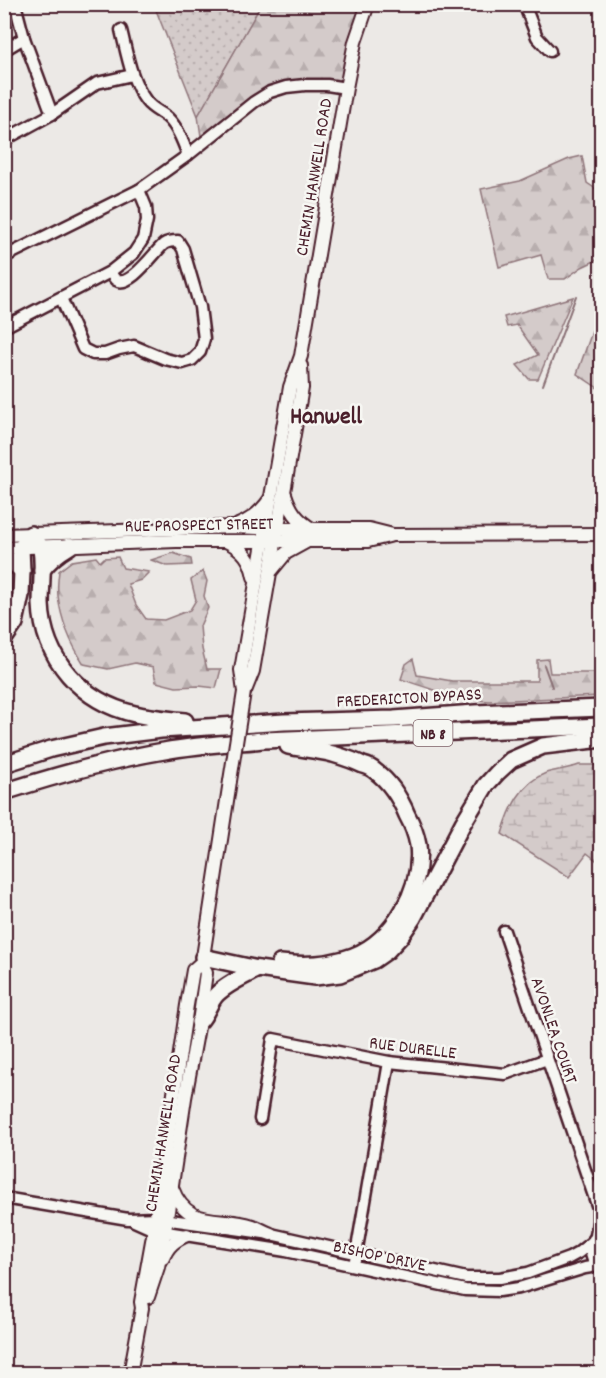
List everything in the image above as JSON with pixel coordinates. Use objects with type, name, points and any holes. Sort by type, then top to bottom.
[{"type":"highway","points":[[4,639],[15,623],[21,595],[21,548],[31,534],[41,547],[43,625],[58,662],[70,678],[88,693],[109,705],[134,714],[218,726]]},
{"type":"highway","points":[[42,570],[56,554],[70,546]]},
{"type":"highway","points":[[4,555],[22,571]]},
{"type":"highway","name":"FREDERICTON BYPASS","points":[[218,726],[602,708]]},
{"type":"highway","name":"NB 8","points":[[4,764],[51,749],[104,737],[218,726]]},
{"type":"highway","name":"FREDERICTON BYPASS","points":[[264,740],[602,726]]},
{"type":"highway","points":[[203,955],[258,969],[315,977],[340,974],[374,960],[387,951],[413,918],[463,823],[486,785],[497,773],[511,760],[543,746],[602,739]]},
{"type":"highway","points":[[203,955],[246,957],[314,965],[355,956],[387,933],[398,919],[412,891],[418,863],[418,843],[413,826],[400,798],[375,770],[332,753],[264,740]]},
{"type":"highway","name":"NB 8","points":[[4,792],[48,777],[166,750],[264,740]]},
{"type":"highway","points":[[199,1022],[204,1018],[217,994],[258,969]]},
{"type":"main road","name":"CHEMIN HANWELL ROAD","points":[[130,1374],[142,1308],[141,1302],[172,1186],[199,1022],[206,973],[203,955],[244,692],[253,671],[269,574],[271,534],[278,493],[302,388],[301,356],[346,88],[355,42],[368,4]]},
{"type":"main road","points":[[234,527],[256,515],[278,493],[311,535],[286,553],[269,574]]},
{"type":"main road","name":"RUE PROSPECT STREET","points":[[4,535],[234,527],[271,534],[311,535],[369,529],[393,535],[602,534]]},
{"type":"main road","name":"CHEMIN HANWELL ROAD","points":[[244,692],[241,670],[255,583],[271,534]]},
{"type":"main road","name":"RUE PROSPECT STREET","points":[[4,548],[225,541],[271,534]]},
{"type":"main road","points":[[225,541],[245,554],[252,567],[255,583]]},
{"type":"main road","name":"CHEMIN HANWELL ROAD","points":[[142,1308],[147,1302],[158,1267],[160,1225],[187,1005],[193,970],[203,955]]},
{"type":"main road","points":[[172,1186],[176,1198],[190,1213],[199,1217],[252,1226],[271,1234]]},
{"type":"main road","points":[[158,1267],[170,1245],[187,1235]]},
{"type":"street","points":[[15,4],[24,38],[52,114]]},
{"type":"street","points":[[524,4],[537,37],[550,51]]},
{"type":"street","points":[[120,30],[132,75],[145,100],[167,117],[177,130],[188,155]]},
{"type":"street","points":[[4,50],[24,38]]},
{"type":"street","points":[[4,140],[52,114],[97,83],[132,75]]},
{"type":"street","points":[[4,257],[139,190],[270,92],[305,85],[346,88]]},
{"type":"street","points":[[4,327],[110,272],[134,253],[142,239],[147,220],[146,207],[139,190]]},
{"type":"street","points":[[61,298],[83,349],[93,354],[105,354],[134,346],[165,359],[182,363],[192,360],[200,352],[204,339],[200,307],[183,249],[178,241],[164,244],[143,268],[126,280],[116,280],[110,272]]},
{"type":"street","name":"AVONLEA COURT","points":[[504,931],[600,1210],[597,1237],[591,1255],[599,1268]]},
{"type":"street","name":"RUE DURELLE","points":[[260,1119],[273,1039],[389,1062],[504,1074],[547,1059]]},
{"type":"street","points":[[354,1266],[389,1062]]},
{"type":"street","points":[[4,1198],[160,1225]]},
{"type":"street","name":"BISHOP DRIVE","points":[[160,1225],[271,1234],[452,1276],[474,1279],[500,1278],[528,1273],[558,1263],[578,1253],[597,1237]]},
{"type":"street","name":"BISHOP DRIVE","points":[[160,1225],[187,1235],[286,1251],[481,1292],[519,1288],[585,1268],[599,1268]]},
{"type":"green space","points":[[154,5],[261,5],[198,116]]},
{"type":"green space","points":[[261,5],[368,5],[346,88],[270,92],[202,143],[198,116]]},
{"type":"green space","points":[[582,156],[587,183],[601,190],[601,258],[565,279],[548,279],[541,255],[499,267],[481,189],[520,181],[569,159]]},
{"type":"green space","points":[[573,297],[538,379],[529,379],[517,365],[538,355],[517,325],[507,327],[504,317]]},
{"type":"green space","points":[[601,321],[601,390],[577,374],[593,329]]},
{"type":"green space","points":[[173,553],[191,559],[192,565],[167,566],[151,560]]},
{"type":"green space","points":[[96,557],[100,562],[104,558],[118,557],[123,568],[149,572],[141,580],[128,584],[136,605],[146,619],[164,620],[190,610],[196,600],[191,580],[203,571],[207,581],[204,596],[208,608],[200,626],[202,649],[207,669],[221,669],[216,688],[176,687],[156,682],[153,667],[135,663],[108,669],[84,664],[64,623],[58,593],[59,571],[72,561]]},
{"type":"green space","points":[[413,659],[417,675],[452,681],[537,681],[537,660],[548,659],[550,673],[601,673],[601,696],[489,701],[455,696],[401,679],[406,664]]},
{"type":"green space","points":[[579,765],[601,765],[601,864],[587,853],[569,877],[502,834],[512,807],[529,783],[546,773]]},
{"type":"waterway","points":[[543,385],[576,296]]},
{"type":"waterway","points":[[544,665],[552,687]]},
{"type":"district","name":"Hanwell","points":[[326,415]]}]
